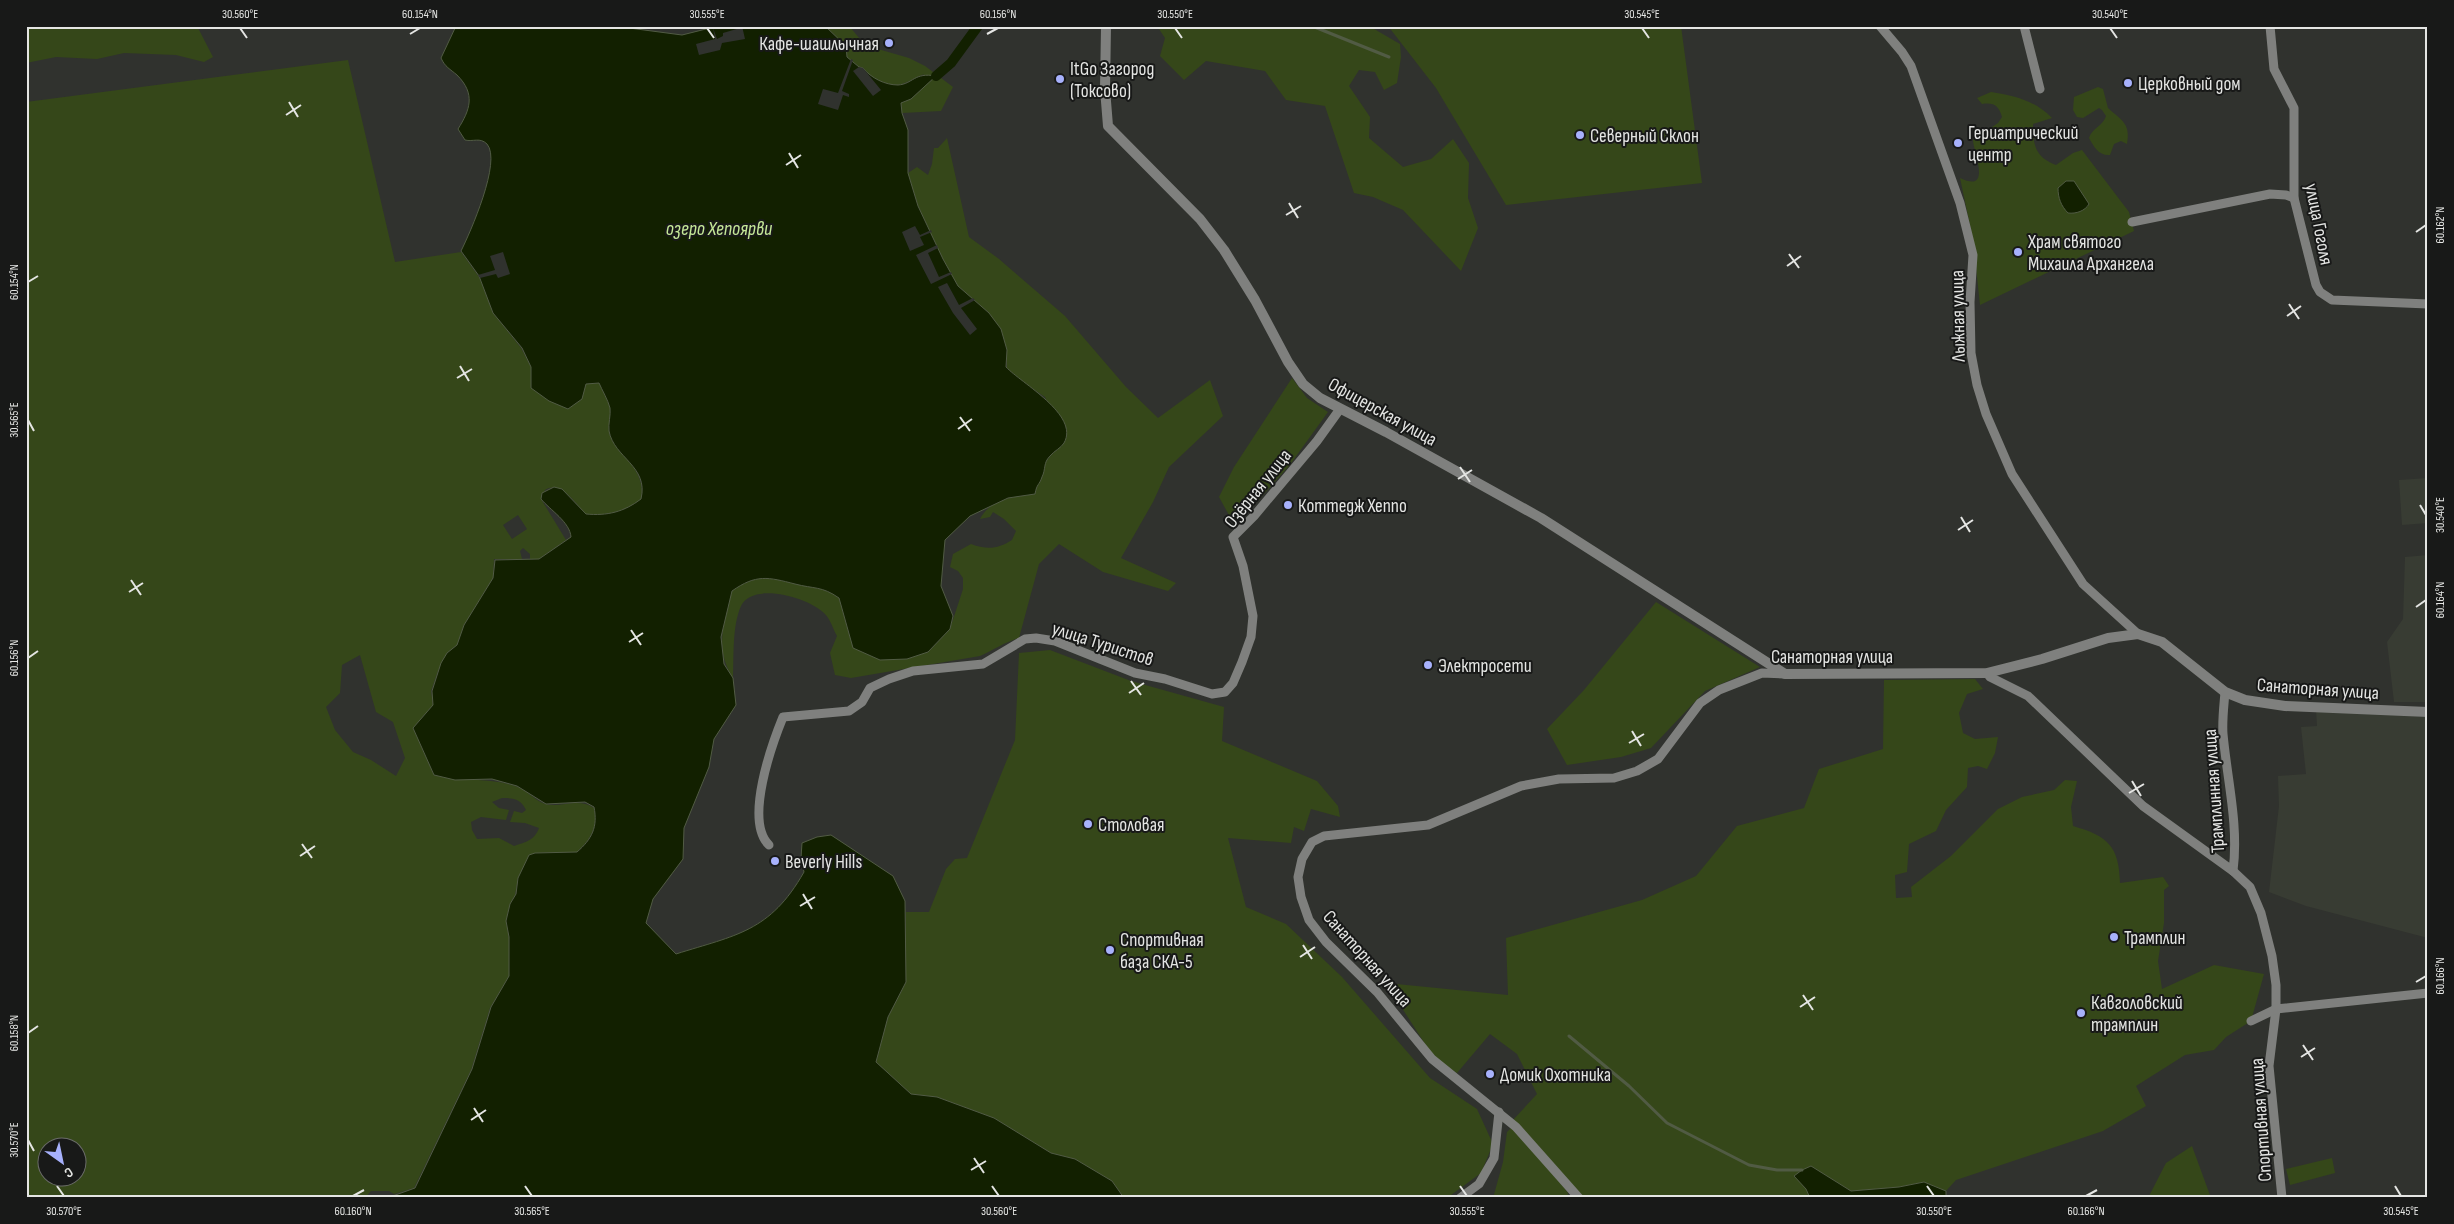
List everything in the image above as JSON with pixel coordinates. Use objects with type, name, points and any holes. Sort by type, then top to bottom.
[{"type":"street","name":"Офицерская улица","points":[[1106,26],[1105,89],[1108,126],[1200,219],[1224,250],[1251,293],[1288,362],[1303,384],[1320,398],[1541,518],[1785,674]]},
{"type":"street","name":"Лыжная улица","points":[[1880,26],[1911,66],[1960,203],[1973,255],[1970,302],[1971,353],[1977,385],[1986,414],[2012,474],[2083,584],[2138,634]]},
{"type":"street","points":[[2024,26],[2040,88]]},
{"type":"street","name":"улица Гоголя","points":[[2270,26],[2274,70],[2294,108],[2294,198],[2311,268],[2320,292],[2332,300],[2428,304]]},
{"type":"street","points":[[2132,222],[2270,194],[2286,194],[2294,198]]},
{"type":"street","name":"Озёрная улица","points":[[1233,684],[1251,637],[1253,616],[1243,566],[1233,537],[1238,534],[1278,488],[1340,409]]},
{"type":"street","name":"Санаторная улица","points":[[1579,1198],[1541,1154],[1499,1112],[1432,1059],[1377,992],[1326,942],[1310,920],[1301,898],[1298,877],[1302,859],[1312,842],[1324,836],[1343,833],[1428,825],[1521,786],[1559,779],[1614,778],[1637,771],[1658,759],[1700,703],[1719,690],[1762,673],[1987,673],[2042,659],[2108,638],[2138,634],[2162,642],[2225,692],[2245,700],[2284,706],[2428,712]]},
{"type":"street","name":"улица Туристов","points":[[769,844],[759,822],[761,790],[770,751],[783,717],[821,712],[838,713],[849,710],[862,702],[870,688],[897,676],[913,671],[983,664],[1025,639],[1036,638],[1054,641],[1135,673],[1165,679],[1212,694],[1225,692],[1233,684]]},
{"type":"street","name":"Трамплинная улица","points":[[1987,673],[1990,677],[2028,696],[2143,806],[2233,871],[2235,853],[2234,820],[2223,731],[2225,692]]},
{"type":"street","name":"Спортивная улица","points":[[2233,871],[2250,887],[2261,913],[2273,965],[2276,1009],[2269,1066],[2282,1198]]},
{"type":"street","points":[[2251,1021],[2276,1009],[2428,993]]},
{"type":"street","points":[[1460,1198],[1479,1184],[1494,1158],[1499,1112]]},
{"type":"shaded area","points":[[26,26],[197,26],[213,57],[204,62],[176,55],[124,53],[97,59],[56,57],[26,63]]},
{"type":"shaded area","points":[[825,26],[849,26],[860,39],[870,42],[871,47],[909,58],[925,66],[953,87],[941,111],[902,113],[901,102],[924,74],[898,85],[888,84],[879,80],[847,57],[846,46]]},
{"type":"shaded area","points":[[1157,26],[1369,26],[1400,44],[1401,57],[1397,83],[1384,90],[1375,72],[1359,70],[1349,86],[1370,117],[1369,138],[1403,167],[1431,159],[1453,139],[1469,163],[1468,198],[1478,228],[1461,271],[1403,210],[1373,197],[1354,193],[1325,106],[1286,100],[1265,71],[1206,61],[1184,80],[1160,56],[1165,38]]},
{"type":"shaded area","name":"Северный Склон","points":[[1388,26],[1681,26],[1702,183],[1506,205],[1436,88]]},
{"type":"shaded area","points":[[348,60],[395,262],[461,252],[479,277],[493,313],[521,348],[531,367],[586,384],[599,382],[610,408],[610,435],[632,465],[640,481],[642,489],[641,499],[622,510],[601,514],[586,514],[568,494],[557,488],[545,490],[541,499],[566,540],[539,559],[530,559],[530,554],[523,548],[520,551],[522,559],[494,559],[493,578],[464,625],[457,645],[447,653],[438,671],[431,691],[433,705],[413,728],[434,775],[505,783],[519,787],[545,804],[582,803],[594,808],[594,827],[590,837],[577,852],[535,853],[518,878],[515,895],[510,904],[506,921],[509,938],[509,976],[490,1008],[471,1070],[414,1188],[394,1194],[389,1191],[371,1191],[365,1198],[26,1198],[26,102]],"holes":[[[518,515],[527,529],[512,539],[503,525]],[[360,655],[376,712],[393,722],[405,758],[396,776],[371,760],[353,752],[335,730],[326,707],[340,693],[342,665]],[[502,798],[519,801],[526,810],[522,813],[514,811],[510,822],[525,823],[539,828],[535,835],[526,842],[514,846],[499,838],[477,839],[472,830],[471,822],[481,817],[506,820],[509,810],[499,808],[492,802]]]},
{"type":"shaded area","points":[[2098,87],[2103,89],[2108,108],[2121,119],[2128,131],[2127,144],[2121,141],[2114,144],[2110,155],[2103,154],[2095,148],[2089,138],[2105,119],[2106,116],[2102,110],[2099,108],[2083,118],[2077,117],[2073,110],[2074,97]]},
{"type":"shaded area","points":[[1991,92],[2024,100],[2038,107],[2052,118],[2033,124],[2035,144],[2039,154],[2056,165],[2073,153],[2082,150],[2129,212],[2134,231],[1980,305],[1973,239],[1960,178],[1970,181],[1976,180],[1979,176],[1973,140],[1998,123],[2002,117],[1995,106],[1982,104],[1977,98]]},
{"type":"shaded area","points":[[947,138],[969,237],[999,259],[1065,316],[1126,387],[1158,418],[1210,380],[1223,416],[1169,467],[1153,502],[1121,558],[1176,583],[1168,591],[1103,572],[1059,544],[1039,564],[1019,638],[980,656],[851,678],[835,675],[830,653],[837,636],[824,613],[806,602],[781,594],[757,594],[747,599],[741,606],[738,614],[734,641],[733,678],[724,659],[722,645],[727,604],[735,588],[740,584],[759,578],[772,577],[834,594],[839,598],[853,648],[928,652],[950,629],[963,589],[963,578],[958,571],[950,567],[953,554],[971,544],[992,548],[1012,540],[1016,531],[1004,519],[993,512],[990,517],[980,519],[996,503],[1035,494],[1037,484],[1042,477],[1043,464],[1064,442],[1045,397],[1018,379],[1007,368],[1007,350],[989,313],[958,286],[918,206],[908,173],[917,167],[928,175],[932,164],[934,148],[938,148]]},
{"type":"shaded area","points":[[1292,378],[1307,398],[1328,412],[1289,466],[1235,526],[1219,497],[1234,467]]},
{"type":"shaded area","points":[[2428,478],[2428,523],[2402,525],[2399,480]]},
{"type":"shaded area","points":[[2428,555],[2428,702],[2394,702],[2387,642],[2403,619],[2405,557]]},
{"type":"shaded area","points":[[1656,602],[1760,667],[1705,691],[1651,748],[1621,757],[1567,765],[1547,729],[1584,690]]},
{"type":"shaded area","name":"Спортивная база СКА-5","points":[[1050,650],[1131,681],[1224,707],[1222,741],[1317,781],[1338,806],[1340,817],[1311,809],[1304,831],[1294,827],[1291,843],[1228,838],[1246,907],[1286,924],[1342,977],[1430,1078],[1477,1109],[1493,1144],[1481,1173],[1447,1198],[1124,1198],[1112,1181],[1075,1159],[1051,1153],[994,1118],[937,1097],[911,1094],[876,1062],[888,1017],[906,982],[906,912],[929,912],[946,869],[955,859],[967,858],[1015,740],[1019,653]]},
{"type":"shaded area","points":[[1975,679],[1983,689],[1967,694],[1959,713],[1963,733],[1975,739],[1998,737],[1995,753],[1987,769],[1978,766],[1968,768],[1967,787],[1946,810],[1936,831],[1909,844],[1907,872],[1895,875],[1896,898],[1912,897],[1911,887],[1951,856],[1998,809],[2022,797],[2054,790],[2065,780],[2077,781],[2071,807],[2073,826],[2095,834],[2109,844],[2117,860],[2120,883],[2163,877],[2169,886],[2164,890],[2164,923],[2158,961],[2162,989],[2214,965],[2264,974],[2251,1021],[2226,1037],[2214,1050],[2185,1055],[2136,1086],[2146,1106],[2103,1131],[1956,1180],[1946,1191],[1924,1182],[1899,1187],[1851,1191],[1811,1167],[1806,1189],[1810,1198],[1581,1198],[1512,1121],[1537,1094],[1517,1054],[1490,1034],[1457,1073],[1434,1058],[1386,983],[1508,995],[1506,938],[1642,900],[1696,876],[1737,826],[1804,808],[1819,769],[1883,749],[1884,680]]},
{"type":"shaded area","points":[[2316,710],[2428,717],[2428,938],[2306,906],[2269,892],[2279,806],[2278,776],[2306,774],[2301,727],[2317,726]]},
{"type":"shaded area","points":[[1512,1127],[1545,1162],[1568,1193],[1567,1198],[1493,1198],[1503,1162],[1507,1132]]},
{"type":"shaded area","points":[[2192,1146],[2211,1198],[2148,1198],[2166,1163]]},
{"type":"shaded area","points":[[2332,1158],[2335,1173],[2290,1185],[2286,1169]]},
{"type":"water","name":"озеро Хепоярви","points":[[456,26],[614,26],[682,35],[718,26],[825,26],[846,46],[847,57],[879,80],[888,84],[898,85],[918,77],[936,76],[911,99],[901,103],[902,113],[908,130],[908,173],[918,206],[958,286],[989,313],[1001,329],[1007,350],[1006,367],[1047,401],[1064,422],[1067,432],[1064,443],[1046,461],[1035,494],[1008,498],[970,516],[945,540],[941,586],[953,616],[950,629],[928,652],[907,659],[880,660],[853,648],[839,598],[823,590],[777,580],[755,579],[732,591],[721,637],[724,664],[733,678],[736,705],[714,739],[709,767],[684,828],[683,859],[653,899],[646,923],[676,954],[734,936],[764,919],[791,892],[804,872],[801,858],[802,843],[817,837],[831,835],[893,876],[905,901],[906,982],[888,1017],[876,1062],[911,1094],[937,1097],[994,1118],[1051,1153],[1075,1159],[1112,1181],[1124,1198],[387,1198],[415,1188],[472,1069],[491,1007],[509,976],[509,937],[506,921],[510,904],[516,894],[518,878],[529,855],[535,853],[577,852],[587,842],[593,832],[595,821],[594,807],[585,802],[546,804],[517,786],[492,779],[455,780],[434,775],[413,728],[433,705],[432,691],[441,663],[447,653],[457,645],[464,625],[493,578],[495,560],[539,559],[571,537],[567,526],[541,499],[542,493],[554,487],[562,489],[586,514],[601,514],[622,510],[635,503],[641,499],[642,488],[636,470],[612,440],[609,431],[610,408],[599,383],[586,384],[582,399],[568,409],[549,401],[531,388],[531,367],[522,348],[493,313],[479,276],[461,251],[488,181],[491,153],[487,144],[479,140],[465,140],[458,129],[468,109],[469,95],[463,82],[446,66],[441,58]]},
{"type":"water","points":[[2066,181],[2074,181],[2089,204],[2083,210],[2068,213],[2062,205],[2058,188]]},
{"type":"water","points":[[1811,1166],[1851,1191],[1899,1187],[1924,1182],[1946,1191],[1946,1198],[1810,1198],[1806,1189],[1794,1176]]},
{"type":"pier","points":[[742,26],[745,39],[722,43],[720,50],[699,55],[696,44],[715,39],[713,28],[717,39],[723,36],[723,33],[740,28]]},
{"type":"pier","points":[[851,59],[853,60],[842,91],[849,94],[849,97],[843,95],[838,110],[818,104],[823,89],[838,93]]},
{"type":"pier","points":[[859,67],[863,68],[881,90],[873,96],[853,71]]},
{"type":"pier","points":[[915,226],[920,235],[931,230],[932,232],[920,237],[924,245],[910,251],[902,232]]},
{"type":"pier","points":[[937,245],[938,248],[928,253],[939,277],[951,272],[952,274],[931,284],[916,255]]},
{"type":"pier","points":[[503,252],[510,274],[498,278],[496,274],[480,278],[478,275],[495,270],[490,256]]},
{"type":"pier","points":[[947,283],[959,305],[973,298],[975,300],[961,308],[977,329],[970,335],[953,313],[938,287]]},
{"type":"waterway","points":[[936,76],[951,63],[978,26]]},
{"type":"waterway","points":[[1312,26],[1389,57]]},
{"type":"waterway","points":[[1569,1036],[1629,1086],[1667,1123],[1749,1165],[1777,1170],[1802,1170]]},
{"type":"place","name":"Кафе-шашлычная","points":[[889,43]]},
{"type":"place","name":"ItGo Загород (Токсово)","points":[[1060,79]]},
{"type":"place","name":"Церковный дом","points":[[2128,83]]},
{"type":"place","name":"Северный Склон","points":[[1580,135]]},
{"type":"place","name":"Гериатрический центр","points":[[1958,143]]},
{"type":"place","name":"Храм святого Михаила Архангела","points":[[2018,252]]},
{"type":"place","name":"Коттедж Хеппо","points":[[1288,505]]},
{"type":"place","name":"Электросети","points":[[1428,665]]},
{"type":"place","name":"Столовая","points":[[1088,824]]},
{"type":"place","name":"Beverly Hills","points":[[775,861]]},
{"type":"place","name":"Трамплин","points":[[2114,937]]},
{"type":"place","name":"Спортивная база СКА-5","points":[[1110,950]]},
{"type":"place","name":"Кавголовский трамплин","points":[[2081,1013]]},
{"type":"place","name":"Домик Охотника","points":[[1490,1074]]}]
